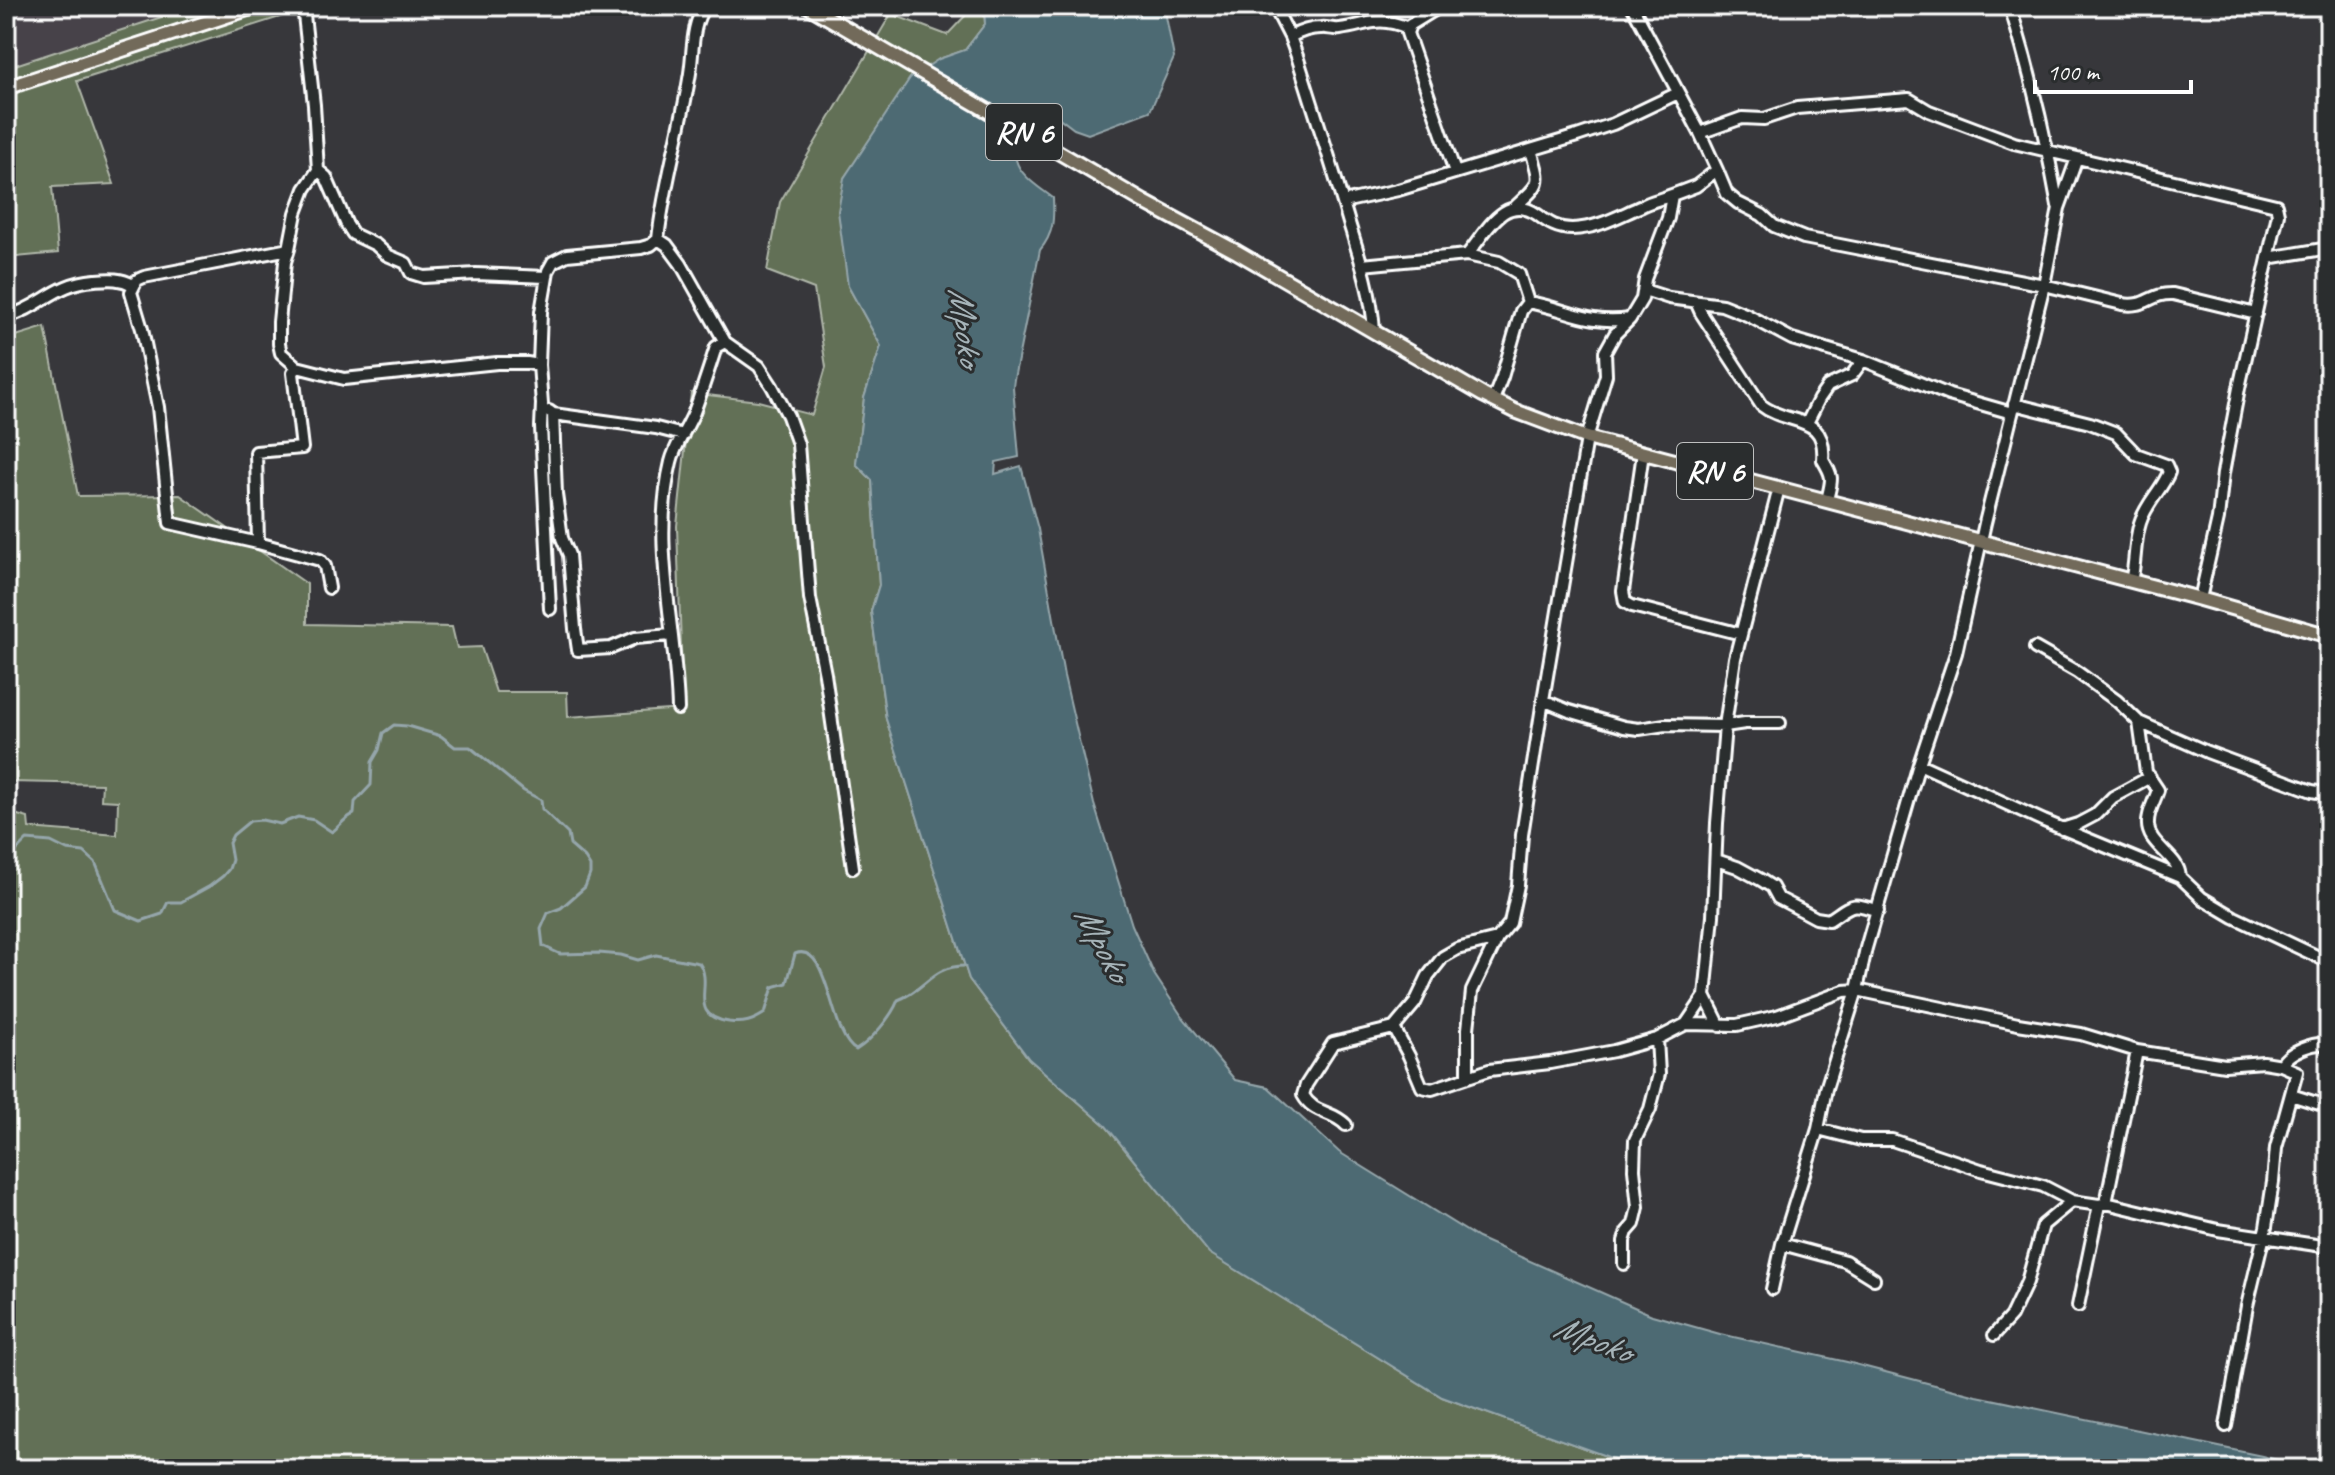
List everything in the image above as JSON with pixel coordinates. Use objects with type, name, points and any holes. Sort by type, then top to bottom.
[{"type":"main road","points":[[6,88],[257,6]]},
{"type":"main road","name":"RN 6","points":[[808,6],[1144,202],[1526,416],[1587,438],[2200,599],[2329,636]]},
{"type":"street","points":[[303,6],[318,170],[305,189],[296,213],[285,262],[281,353],[297,367],[344,379],[497,363],[539,365]]},
{"type":"street","points":[[550,609],[539,365],[546,277],[553,262],[567,255],[641,248],[658,239],[664,192],[689,79],[696,20],[705,6]]},
{"type":"street","points":[[1274,6],[1290,37],[1343,202],[1362,265],[1374,331]]},
{"type":"street","points":[[1441,6],[1408,28],[1407,33],[1455,172]]},
{"type":"street","points":[[1632,6],[1700,133],[1727,194],[1774,226],[1804,238],[2135,306],[2160,294],[2173,294],[2256,314]]},
{"type":"street","points":[[2010,6],[2049,152],[2059,208]]},
{"type":"street","points":[[1290,37],[1320,28],[1337,29],[1381,20],[1408,28]]},
{"type":"street","points":[[1343,202],[1398,190],[1613,124],[1678,93]]},
{"type":"street","points":[[1700,133],[1742,118],[1764,119],[1797,108],[1909,99],[1929,111],[2014,143],[2276,205],[2278,214],[2239,388],[2218,519],[2200,599]]},
{"type":"street","points":[[1467,255],[1492,223],[1537,187],[1539,176],[1531,150]]},
{"type":"street","points":[[1772,1289],[1782,1244],[1818,1129],[1826,1089],[1857,990],[1919,764],[1956,653],[2044,285],[2059,208],[2077,158]]},
{"type":"street","points":[[318,170],[326,177],[353,234],[406,263],[411,273],[424,277],[476,274],[546,277]]},
{"type":"street","points":[[1516,206],[1528,208],[1555,226],[1569,229],[1607,223],[1643,205],[1696,186],[1717,170]]},
{"type":"street","points":[[1468,1077],[1472,991],[1497,939],[1510,923],[1518,885],[1522,835],[1543,700],[1587,438],[1606,375],[1605,352],[1642,299],[1653,254],[1663,236],[1672,195]]},
{"type":"street","points":[[658,239],[667,245],[681,264],[725,342],[759,366],[788,416],[798,444],[810,598],[825,674],[853,868]]},
{"type":"street","points":[[2268,258],[2329,248]]},
{"type":"street","points":[[289,249],[144,277],[137,280],[131,292],[158,407],[170,523],[320,560],[325,566],[329,588]]},
{"type":"street","points":[[1362,265],[1467,255],[1499,262],[1519,274],[1528,302]]},
{"type":"street","points":[[6,317],[20,313],[50,293],[81,280],[112,278],[133,285]]},
{"type":"street","points":[[1644,290],[1669,298],[1722,305],[1792,339],[1863,360],[1949,395],[2090,423],[2116,433],[2136,454],[2166,465],[2169,472],[2140,523],[2131,581]]},
{"type":"street","points":[[1528,302],[1596,321],[1630,319]]},
{"type":"street","points":[[1493,400],[1521,311],[1528,302]]},
{"type":"street","points":[[1696,302],[1761,405],[1770,412],[1807,423],[1822,436],[1823,460],[1831,471],[1827,500]]},
{"type":"street","points":[[678,709],[664,526],[665,497],[672,458],[693,414],[716,347],[725,342]]},
{"type":"street","points":[[1807,423],[1828,386],[1852,375],[1863,360]]},
{"type":"street","points":[[258,543],[256,452],[302,448],[293,373],[297,367]]},
{"type":"street","points":[[542,404],[553,414],[656,428],[683,435]]},
{"type":"street","points":[[553,414],[556,494],[562,538],[569,555],[578,650],[611,648],[635,638],[671,635]]},
{"type":"street","points":[[1643,453],[1623,591],[1625,602],[1741,634]]},
{"type":"street","points":[[1394,1028],[1422,1087],[1432,1089],[1489,1070],[1614,1051],[1657,1039],[1686,1024],[1705,996],[1729,692],[1779,488]]},
{"type":"street","points":[[2035,648],[2077,672],[2117,701],[2139,722],[2207,752],[2312,791],[2329,794]]},
{"type":"street","points":[[1543,700],[1624,727],[1780,723]]},
{"type":"street","points":[[2139,722],[2146,772],[2158,790],[2147,825],[2150,834],[2178,866],[2180,877]]},
{"type":"street","points":[[1919,764],[2062,829],[2180,877],[2202,898],[2234,917],[2329,962]]},
{"type":"street","points":[[2062,829],[2095,815],[2113,797],[2150,777]]},
{"type":"street","points":[[1716,860],[1761,880],[1772,887],[1778,898],[1816,918],[1829,920],[1849,906],[1857,905],[1878,911]]},
{"type":"street","points":[[1346,1125],[1340,1119],[1308,1105],[1303,1095],[1333,1043],[1394,1028],[1415,1003],[1428,976],[1443,957],[1457,949],[1497,939]]},
{"type":"street","points":[[1686,1024],[1737,1025],[1777,1016],[1844,991],[1857,990],[2081,1034],[2137,1051],[2225,1065],[2263,1062],[2297,1072],[2276,1148],[2264,1236],[2247,1306],[2226,1426]]},
{"type":"street","points":[[1705,996],[1720,1026]]},
{"type":"street","points":[[1624,1264],[1624,1241],[1634,1224],[1638,1207],[1635,1140],[1650,1109],[1659,1074],[1657,1039]]},
{"type":"street","points":[[2281,1065],[2285,1058],[2297,1051],[2322,1043],[2329,1044]]},
{"type":"street","points":[[2078,1306],[2137,1051]]},
{"type":"street","points":[[2291,1095],[2329,1107]]},
{"type":"street","points":[[1818,1129],[1861,1140],[1892,1140],[1907,1144],[1981,1170],[2043,1186],[2072,1201],[2103,1204],[2178,1221],[2329,1247]]},
{"type":"street","points":[[1994,1335],[2011,1316],[2027,1282],[2043,1225],[2072,1201]]},
{"type":"street","points":[[1782,1244],[1845,1261],[1874,1279]]},
{"type":"shaded area","points":[[6,6],[195,6],[6,68]]},
{"type":"green space","points":[[195,6],[315,6],[77,81],[114,184],[52,187],[58,253],[6,258],[6,68]]},
{"type":"green space","points":[[965,6],[984,6],[985,24],[965,50],[939,59],[844,178],[848,286],[881,346],[864,398],[856,464],[872,480],[879,585],[871,611],[886,719],[969,979],[1029,1059],[1106,1126],[1210,1253],[1442,1397],[1642,1469],[6,1469],[6,339],[45,327],[78,496],[180,495],[307,584],[307,624],[452,627],[457,648],[481,647],[496,692],[567,692],[568,717],[683,709],[677,526],[691,393],[758,401],[812,415],[826,367],[814,289],[767,271],[780,202],[891,14],[947,35],[965,16]],"holes":[[[10,782],[102,784],[101,800],[118,801],[117,835],[29,828],[28,818],[11,813]]]},
{"type":"water","name":"Mpoko","points":[[984,6],[1158,6],[1165,11],[1174,58],[1150,111],[1088,134],[1074,129],[1050,111],[1031,122],[1017,145],[1015,155],[1022,171],[1053,198],[1053,219],[1051,232],[1040,250],[1014,379],[1019,457],[996,462],[995,474],[1021,466],[1038,529],[1064,676],[1094,804],[1132,925],[1154,974],[1181,1015],[1235,1080],[1268,1087],[1339,1152],[1478,1238],[1652,1315],[1977,1396],[2312,1469],[1642,1469],[1442,1397],[1209,1253],[1106,1126],[1029,1059],[969,979],[886,719],[871,611],[879,585],[872,480],[856,464],[864,398],[881,346],[848,286],[838,211],[844,178],[910,78],[939,59],[965,50],[985,24]]},
{"type":"waterway","points":[[6,861],[27,840],[51,842],[67,850],[84,852],[95,862],[115,910],[141,921],[162,914],[168,902],[181,902],[223,876],[232,860],[229,843],[233,835],[250,821],[280,824],[298,817],[314,820],[332,832],[354,814],[355,802],[371,785],[372,762],[383,733],[394,725],[407,726],[441,736],[455,747],[470,747],[524,791],[541,800],[542,809],[568,834],[570,845],[585,858],[590,866],[585,887],[561,908],[548,913],[541,929],[543,946],[560,954],[599,953],[638,960],[656,955],[699,963],[703,972],[704,1006],[708,1013],[739,1023],[765,1013],[773,987],[787,983],[795,954],[807,954],[816,961],[840,1027],[856,1050],[880,1028],[898,1000],[944,970],[965,966]]}]
